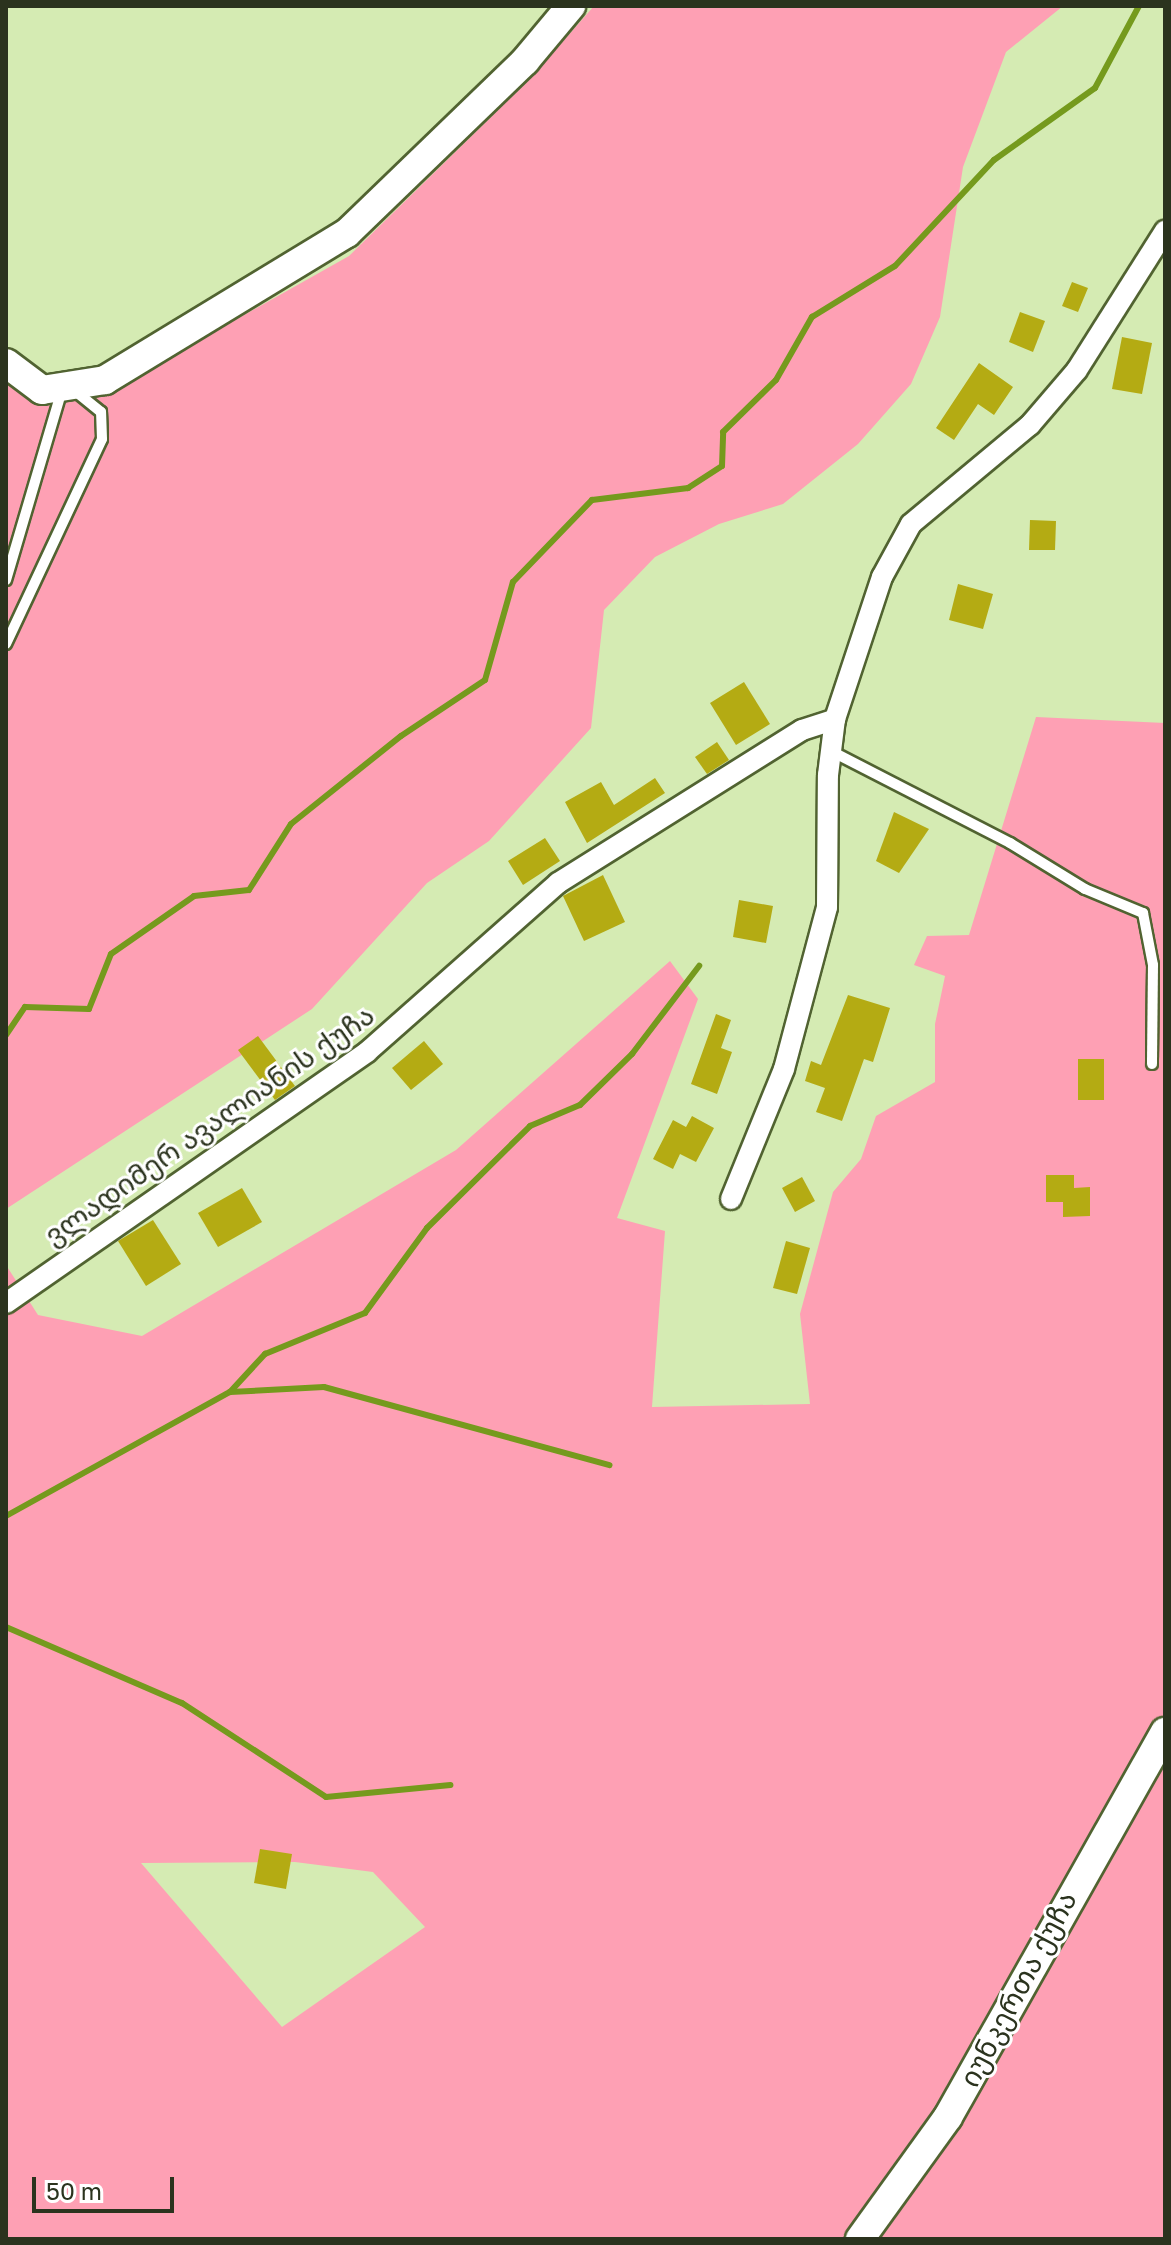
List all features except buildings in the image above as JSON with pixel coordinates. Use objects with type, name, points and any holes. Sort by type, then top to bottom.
[{"type":"street","points":[[6,363],[42,390],[105,380],[347,233],[525,61],[571,6]]},
{"type":"street","points":[[731,1199],[784,1069],[827,907],[831,751],[835,719],[882,577],[911,524],[1030,425],[1077,370],[1165,231]]},
{"type":"street","name":"ვლადიმერ ავალიანის ქუჩა","points":[[6,1303],[367,1052],[558,883],[802,730],[835,719]]},
{"type":"street","name":"იუნკერთა ქუჩა","points":[[860,2239],[948,2117],[1165,1732]]},
{"type":"lane","points":[[6,580],[65,386],[101,412],[102,439],[6,644]]},
{"type":"lane","points":[[831,751],[1010,843],[1085,889],[1143,913],[1153,965],[1152,1064]]},
{"type":"shaded area","points":[[594,6],[1063,6],[1006,52],[963,167],[940,317],[911,384],[858,444],[783,504],[719,524],[655,557],[604,610],[591,728],[489,841],[427,883],[312,1009],[6,1209],[6,381],[39,403],[109,391],[349,256],[529,80]]},
{"type":"shaded area","points":[[1036,717],[1165,723],[1165,2239],[6,2239],[6,1265],[38,1315],[142,1336],[456,1150],[670,961],[698,999],[617,1218],[665,1231],[652,1407],[810,1404],[800,1314],[833,1192],[861,1159],[876,1116],[935,1082],[935,1024],[945,976],[914,965],[927,936],[969,935]],"holes":[[[295,1862],[373,1872],[425,1927],[282,2027],[141,1863]]]},
{"type":"waterway","points":[[6,1035],[25,1007],[89,1009],[111,954],[194,896],[249,890],[291,824],[401,736],[485,680],[513,582],[592,500],[688,488],[722,466],[723,432],[776,380],[812,317],[895,266],[994,160],[1095,88],[1139,6]]},
{"type":"waterway","points":[[230,1392],[265,1354],[365,1313],[427,1228],[530,1126],[580,1105],[632,1054],[699,966]]},
{"type":"waterway","points":[[6,1516],[230,1392],[324,1387],[610,1465]]},
{"type":"waterway","points":[[6,1627],[182,1703],[326,1797],[450,1785]]}]
